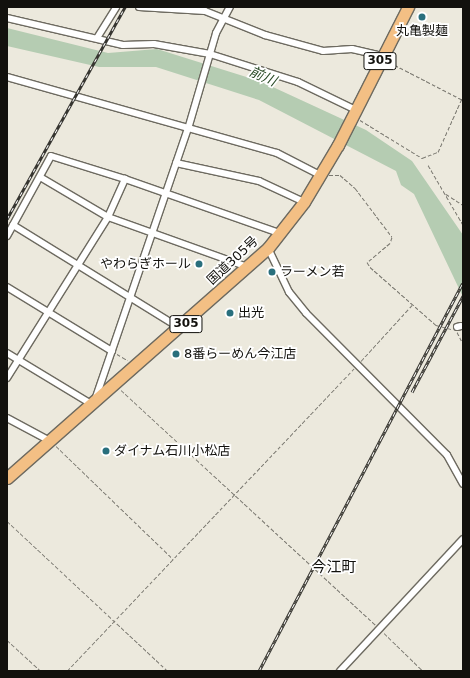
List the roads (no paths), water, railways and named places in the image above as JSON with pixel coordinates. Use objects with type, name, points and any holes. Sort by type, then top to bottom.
[{"type":"highway","name":"国道305号","points":[[7,478],[51,442],[181,329],[268,248],[304,202],[338,145],[408,7]]},
{"type":"street","points":[[97,38],[116,7]]},
{"type":"street","points":[[139,7],[223,16],[265,35],[323,51],[352,49],[382,57]]},
{"type":"street","points":[[7,353],[93,405],[188,129],[223,16],[230,7]]},
{"type":"street","points":[[7,18],[122,45],[154,44],[210,54],[298,82],[354,112]]},
{"type":"street","points":[[7,77],[277,153],[320,175]]},
{"type":"street","points":[[7,236],[52,156],[166,193],[280,233]]},
{"type":"street","points":[[176,163],[260,181],[304,202]]},
{"type":"street","points":[[40,177],[108,217],[248,267]]},
{"type":"street","points":[[7,378],[77,264],[108,217],[125,180]]},
{"type":"street","points":[[13,225],[130,296],[181,329]]},
{"type":"street","points":[[268,248],[289,292],[357,366],[447,455],[463,484]]},
{"type":"street","points":[[7,287],[112,351]]},
{"type":"street","points":[[7,418],[51,442]]},
{"type":"street","points":[[340,671],[463,539]]},
{"type":"railway","points":[[7,219],[125,7]]},
{"type":"railway","points":[[259,671],[463,283]]},
{"type":"railway","points":[[412,392],[463,296]]},
{"type":"place","name":"丸亀製麺","points":[[422,17]]},
{"type":"place","name":"やわらぎホール","points":[[199,264]]},
{"type":"place","name":"ラーメン若","points":[[272,272]]},
{"type":"place","name":"出光","points":[[230,313]]},
{"type":"place","name":"8番らーめん今江店","points":[[176,354]]},
{"type":"place","name":"ダイナム石川小松店","points":[[106,451]]},
{"type":"district","name":"今江町","points":[[334,568]]},
{"type":"water label","name":"前川","points":[[263,76]]}]
